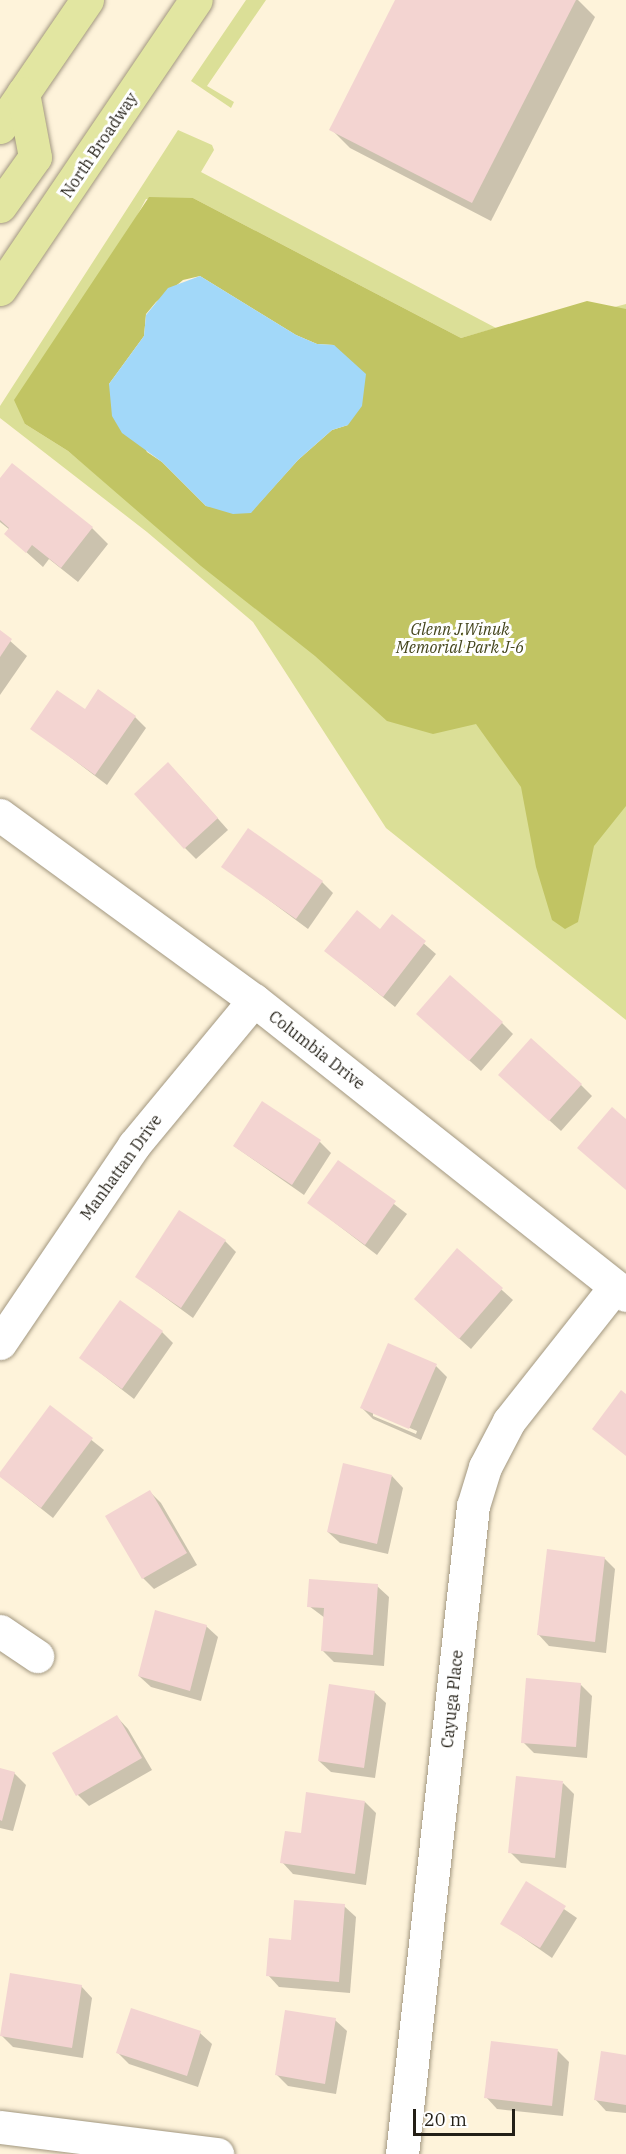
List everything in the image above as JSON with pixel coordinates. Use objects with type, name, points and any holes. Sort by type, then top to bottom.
[{"type":"main road","points":[[0,128],[87,0]]},
{"type":"main road","name":"North Broadway","points":[[0,289],[196,0]]},
{"type":"main road","points":[[0,206],[34,157],[23,93]]},
{"type":"street","name":"Columbia Drive","points":[[0,815],[254,1000],[621,1291]]},
{"type":"street","name":"Manhattan Drive","points":[[0,1343],[134,1145],[254,1000]]},
{"type":"street","name":"Cayuga Place","points":[[402,2154],[473,1506],[485,1467],[509,1421],[621,1291]]},
{"type":"street","points":[[0,1631],[37,1656]]},
{"type":"street","points":[[0,2127],[217,2154]]},
{"type":"green space","points":[[246,0],[266,0],[207,86],[234,102],[231,108],[191,81]]},
{"type":"green space","name":"Glenn J.Winuk Memorial Park J-6","points":[[178,130],[212,145],[214,150],[201,172],[496,328],[461,338],[193,198],[146,199],[25,424],[68,451],[261,613],[504,336],[626,304],[626,1020],[386,828],[253,622],[147,532],[0,418],[0,406]]},
{"type":"green space","name":"Glenn J.Winuk Memorial Park J-6","points":[[149,197],[193,198],[461,338],[587,301],[626,309],[626,806],[594,846],[578,922],[565,929],[552,920],[536,867],[521,787],[476,724],[433,734],[387,721],[315,656],[201,566],[68,451],[25,424],[14,400]],"holes":[[[200,276],[296,335],[317,344],[334,345],[348,425],[332,430],[298,460],[251,512],[206,506],[162,462],[147,452],[109,384],[144,336],[146,314],[156,302],[183,280]]]},
{"type":"water","points":[[200,276],[296,335],[317,344],[334,345],[366,374],[362,406],[348,425],[332,430],[298,460],[251,513],[233,514],[206,506],[162,462],[122,433],[112,416],[109,384],[144,336],[146,315],[168,288]]},
{"type":"building","points":[[395,0],[576,0],[472,203],[329,130]]},
{"type":"building","points":[[12,463],[93,527],[61,568],[32,545],[26,553],[4,534],[9,528],[0,520],[0,478]]},
{"type":"building","points":[[0,630],[12,639],[0,657]]},
{"type":"building","points":[[98,689],[136,716],[95,775],[30,729],[57,690],[85,709]]},
{"type":"building","points":[[168,762],[218,818],[184,849],[134,794]]},
{"type":"building","points":[[248,828],[323,881],[296,919],[221,867]]},
{"type":"building","points":[[357,910],[380,929],[392,914],[426,941],[383,997],[324,951]]},
{"type":"building","points":[[450,975],[503,1022],[469,1061],[416,1014]]},
{"type":"building","points":[[531,1038],[582,1084],[549,1121],[498,1075]]},
{"type":"building","points":[[262,1101],[321,1140],[292,1185],[233,1146]]},
{"type":"building","points":[[612,1107],[626,1119],[626,1190],[577,1148]]},
{"type":"building","points":[[338,1160],[396,1201],[365,1245],[307,1203]]},
{"type":"building","points":[[179,1210],[226,1240],[181,1308],[135,1277]]},
{"type":"building","points":[[457,1248],[503,1288],[459,1339],[414,1299]]},
{"type":"building","points":[[120,1300],[163,1331],[122,1389],[79,1358]]},
{"type":"building","points":[[388,1343],[437,1364],[409,1429],[360,1408]]},
{"type":"building","points":[[621,1390],[626,1394],[626,1456],[592,1429]]},
{"type":"building","points":[[50,1405],[93,1438],[41,1508],[0,1477],[0,1472]]},
{"type":"building","points":[[343,1463],[392,1475],[377,1544],[327,1532]]},
{"type":"building","points":[[150,1490],[187,1553],[142,1579],[105,1516]]},
{"type":"building","points":[[547,1549],[605,1557],[595,1642],[537,1635]]},
{"type":"building","points":[[309,1579],[378,1584],[373,1655],[321,1651],[324,1608],[307,1607]]},
{"type":"building","points":[[155,1610],[207,1625],[190,1691],[138,1676]]},
{"type":"building","points":[[526,1678],[581,1683],[576,1747],[521,1743]]},
{"type":"building","points":[[329,1684],[375,1691],[364,1768],[318,1761]]},
{"type":"building","points":[[117,1715],[142,1758],[76,1796],[52,1753]]},
{"type":"building","points":[[0,1768],[15,1772],[2,1821],[0,1820]]},
{"type":"building","points":[[516,1776],[563,1781],[555,1858],[508,1853]]},
{"type":"building","points":[[306,1792],[365,1801],[355,1874],[280,1863],[285,1831],[301,1833]]},
{"type":"building","points":[[526,1881],[566,1906],[540,1948],[500,1924]]},
{"type":"building","points":[[294,1900],[345,1904],[339,1982],[266,1976],[269,1938],[291,1940]]},
{"type":"building","points":[[10,1973],[82,1985],[72,2048],[0,2036]]},
{"type":"building","points":[[131,2008],[201,2031],[187,2076],[116,2053]]},
{"type":"building","points":[[285,2010],[336,2018],[325,2084],[275,2075]]},
{"type":"building","points":[[491,2041],[558,2049],[552,2106],[484,2098]]},
{"type":"building","points":[[601,2051],[626,2055],[626,2105],[594,2100]]}]
